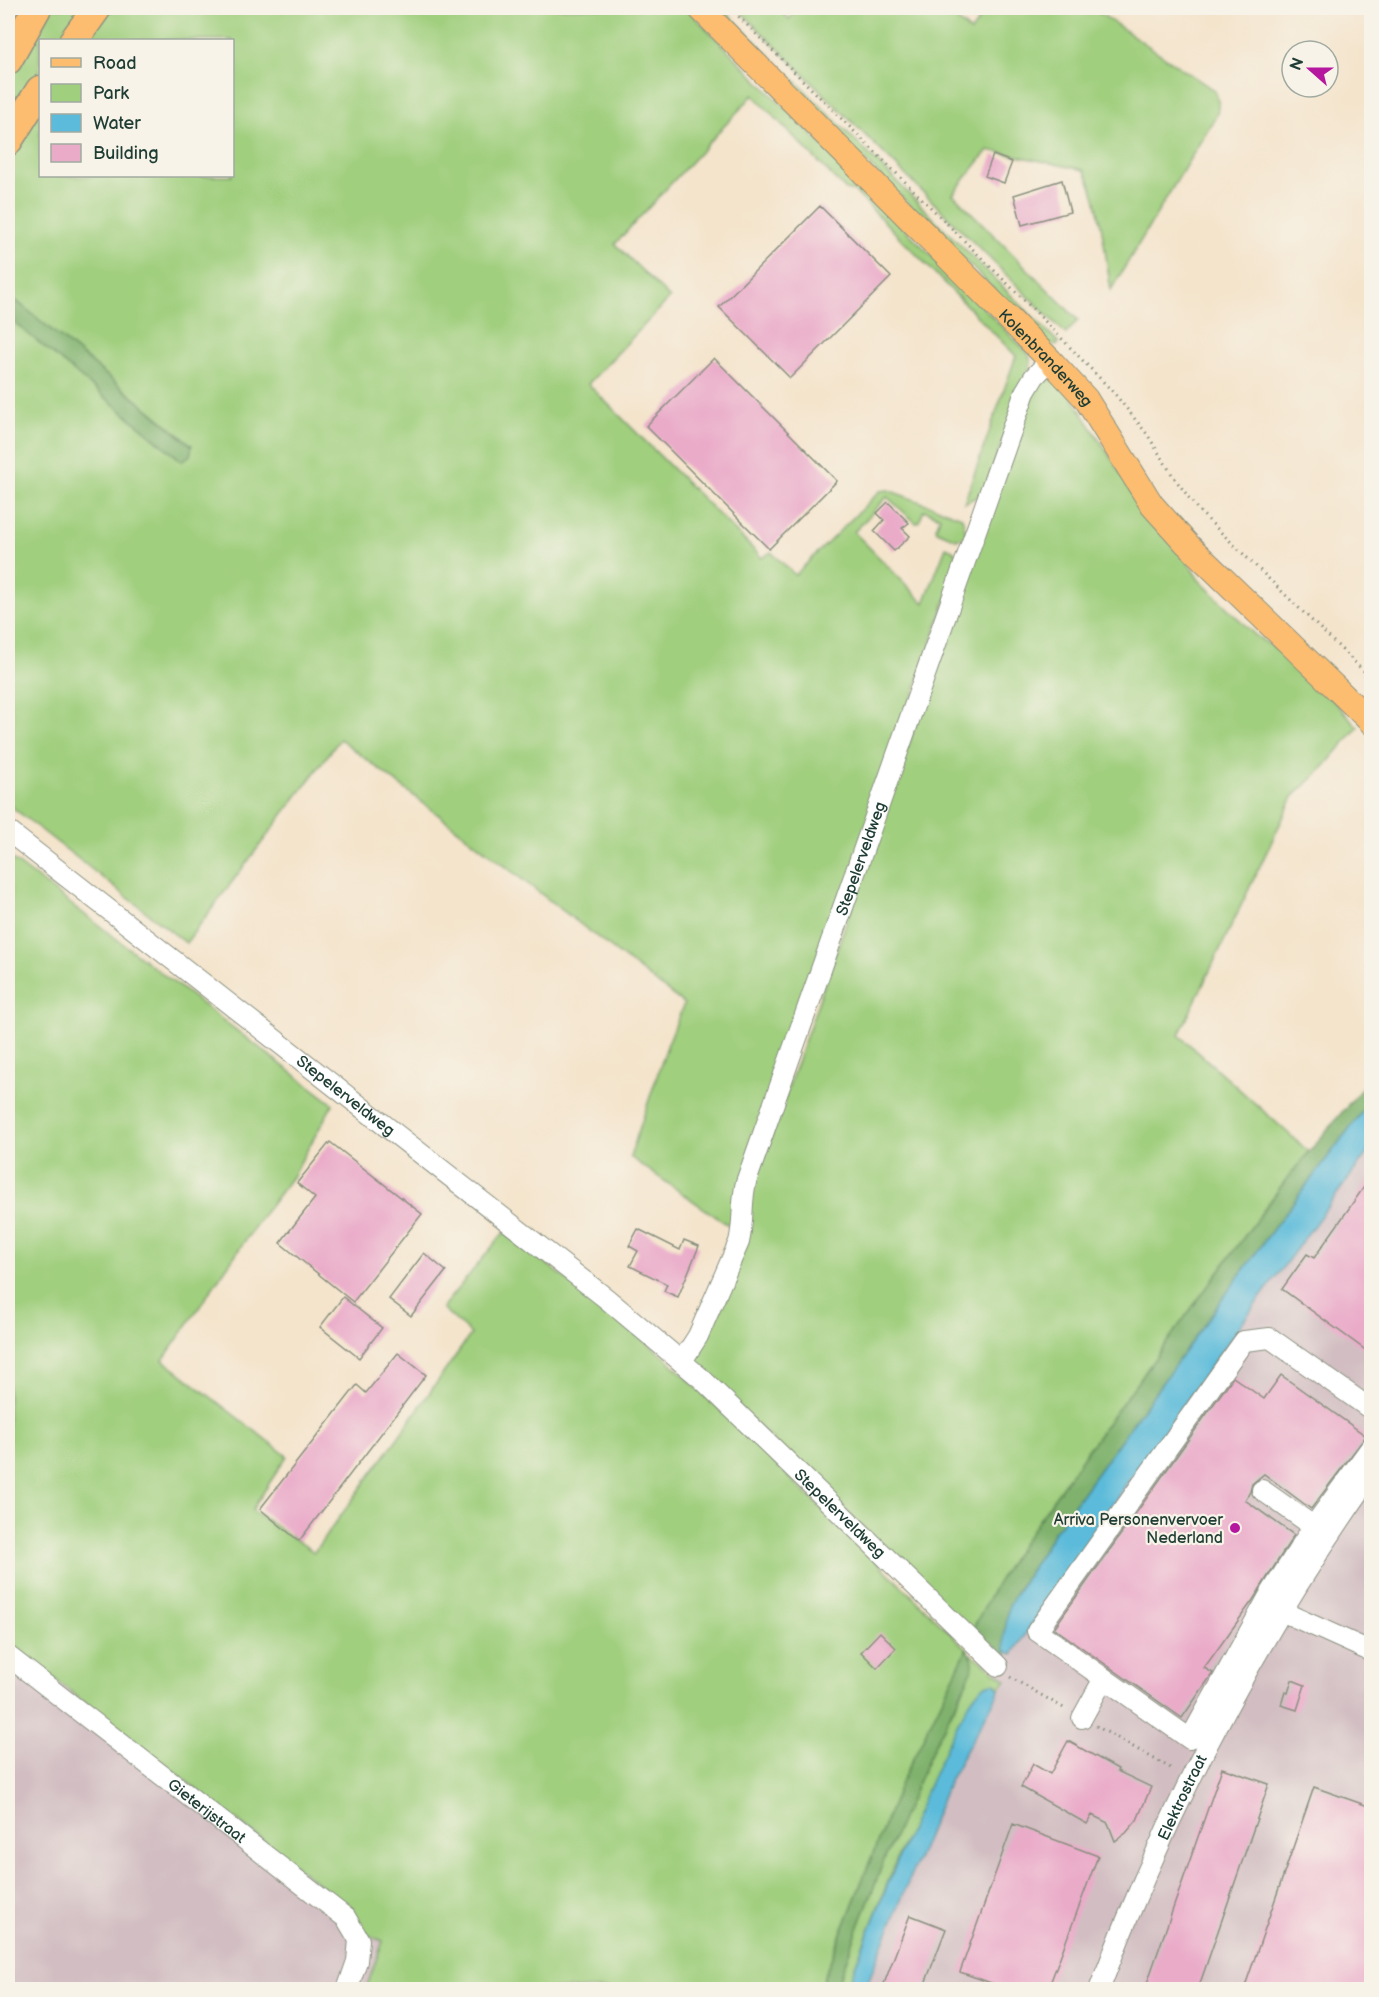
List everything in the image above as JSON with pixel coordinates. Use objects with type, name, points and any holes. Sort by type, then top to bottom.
[{"type":"highway","points":[[8,60],[38,8]]},
{"type":"highway","points":[[75,39],[97,8]]},
{"type":"highway","points":[[8,141],[39,92]]},
{"type":"main road","name":"Kolenbranderweg","points":[[700,8],[1050,360],[1086,399],[1152,506],[1371,723]]},
{"type":"street","name":"Stepelerveldweg","points":[[682,1361],[698,1336],[739,1242],[746,1182],[1025,392],[1034,377],[1050,360]]},
{"type":"street","name":"Stepelerveldweg","points":[[8,831],[607,1299],[682,1361],[998,1666]]},
{"type":"street","points":[[1242,1660],[1190,1739],[1037,1631],[1244,1341],[1270,1338],[1371,1410]]},
{"type":"street","name":"Elektrostraat","points":[[1099,1989],[1126,1917],[1242,1660],[1321,1531],[1363,1476],[1371,1446]]},
{"type":"street","points":[[1262,1490],[1321,1531]]},
{"type":"street","points":[[1275,1604],[1371,1652]]},
{"type":"street","name":"Gieterijstraat","points":[[8,1656],[346,1918],[359,1940],[357,1961],[347,1989]]},
{"type":"street","points":[[1082,1718],[1104,1678]]},
{"type":"shaded area","points":[[1371,1136],[1371,1989],[857,1990],[947,1768],[1072,1528]]},
{"type":"shaded area","points":[[8,1574],[446,1902],[415,1989],[8,1989]]},
{"type":"green space","points":[[48,8],[90,8],[68,39],[39,39],[39,82],[8,130],[8,81]]},
{"type":"green space","points":[[103,8],[686,8],[1028,353],[1030,367],[983,494],[964,503],[1016,356],[855,192],[846,190],[753,95],[615,244],[670,298],[588,384],[762,558],[771,552],[795,575],[880,491],[888,490],[962,517],[967,536],[956,539],[937,531],[940,517],[924,510],[919,522],[916,523],[887,497],[854,532],[924,603],[946,547],[953,550],[960,558],[735,1221],[728,1225],[630,1157],[667,1046],[684,1004],[340,739],[186,943],[8,804],[8,317],[182,461],[190,455],[192,445],[8,294],[8,150],[39,100],[39,177],[234,177],[234,39],[80,39]]},
{"type":"green space","points":[[712,8],[722,8],[1059,343],[1057,345],[1048,343]]},
{"type":"green space","points":[[737,8],[779,8],[789,19],[799,8],[943,8],[971,32],[987,8],[1092,8],[1215,91],[1218,102],[1217,114],[1111,290],[1095,197],[1084,170],[988,150],[953,194],[1078,320],[1066,334]]},
{"type":"green space","points":[[8,294],[192,446],[190,455],[182,461],[8,317]]},
{"type":"green space","points":[[1047,379],[1055,381],[1070,394],[1113,461],[1142,512],[1179,549],[1199,580],[1256,636],[1299,664],[1358,727],[1323,768],[1293,797],[1179,1035],[1309,1152],[1285,1181],[1059,1490],[1004,1574],[971,1632],[694,1364],[740,1257],[750,1196],[1035,386]]},
{"type":"green space","points":[[8,856],[333,1104],[292,1177],[260,1219],[163,1360],[287,1456],[252,1510],[314,1552],[471,1334],[442,1308],[505,1231],[665,1357],[967,1649],[901,1783],[819,1989],[366,1989],[383,1941],[365,1934],[350,1908],[8,1643]]},
{"type":"green space","points":[[1371,1077],[1371,1100],[1268,1236],[1053,1534],[1015,1594],[1005,1651],[1007,1653],[1003,1665],[971,1632],[1011,1560],[1095,1440],[1285,1181]]},
{"type":"green space","points":[[967,1649],[971,1654],[972,1671],[934,1746],[884,1860],[835,1989],[819,1990],[901,1783]]},
{"type":"green space","points":[[972,1654],[1006,1680],[999,1689],[998,1685],[901,1848],[846,1989],[835,1990],[884,1860],[934,1746],[964,1689]]},
{"type":"water","points":[[1371,1100],[1371,1148],[1128,1482],[1013,1654],[1005,1651],[1004,1638],[1009,1605],[1053,1534],[1268,1236]]},
{"type":"water","points":[[995,1683],[999,1689],[998,1694],[950,1779],[865,1989],[846,1989],[909,1831],[953,1732],[979,1690]]},
{"type":"building","points":[[993,155],[1012,162],[1004,183],[985,176]]},
{"type":"building","points":[[1062,180],[1070,212],[1022,225],[1014,195]]},
{"type":"building","points":[[820,206],[891,277],[790,378],[719,307]]},
{"type":"building","points":[[714,358],[837,481],[769,549],[646,426]]},
{"type":"building","points":[[888,502],[909,523],[902,528],[910,536],[894,551],[874,531],[884,520],[877,513]]},
{"type":"building","points":[[330,1142],[422,1214],[353,1302],[280,1243],[315,1198],[297,1183]]},
{"type":"building","points":[[1371,1177],[1371,1354],[1282,1289],[1307,1254],[1314,1258]]},
{"type":"building","points":[[638,1229],[680,1250],[684,1240],[699,1246],[678,1297],[664,1291],[667,1284],[630,1266],[638,1251],[629,1246]]},
{"type":"building","points":[[424,1253],[446,1271],[411,1316],[389,1299]]},
{"type":"building","points":[[343,1297],[382,1328],[359,1358],[320,1327]]},
{"type":"building","points":[[398,1353],[426,1375],[299,1541],[260,1509],[357,1385],[366,1393]]},
{"type":"building","points":[[1281,1375],[1366,1436],[1311,1509],[1264,1474],[1252,1484],[1245,1500],[1294,1535],[1253,1600],[1204,1668],[1213,1673],[1182,1718],[1054,1628],[1233,1377],[1264,1399]]},
{"type":"building","points":[[880,1632],[896,1648],[877,1668],[861,1652]]},
{"type":"building","points":[[1292,1680],[1305,1685],[1297,1710],[1281,1705]]},
{"type":"building","points":[[1068,1741],[1118,1769],[1117,1771],[1151,1787],[1137,1820],[1126,1833],[1115,1841],[1108,1823],[1092,1815],[1087,1824],[1021,1787],[1033,1764],[1050,1774]]},
{"type":"building","points":[[1222,1768],[1269,1784],[1198,1989],[1145,1989]]},
{"type":"building","points":[[1314,1787],[1371,1807],[1371,1989],[1244,1989]]},
{"type":"building","points":[[1013,1824],[1098,1856],[1048,1989],[1008,1989],[960,1972]]},
{"type":"building","points":[[910,1915],[946,1929],[923,1989],[882,1989]]},
{"type":"place","name":"Arriva Personenvervoer Nederland","points":[[1235,1528]]}]
